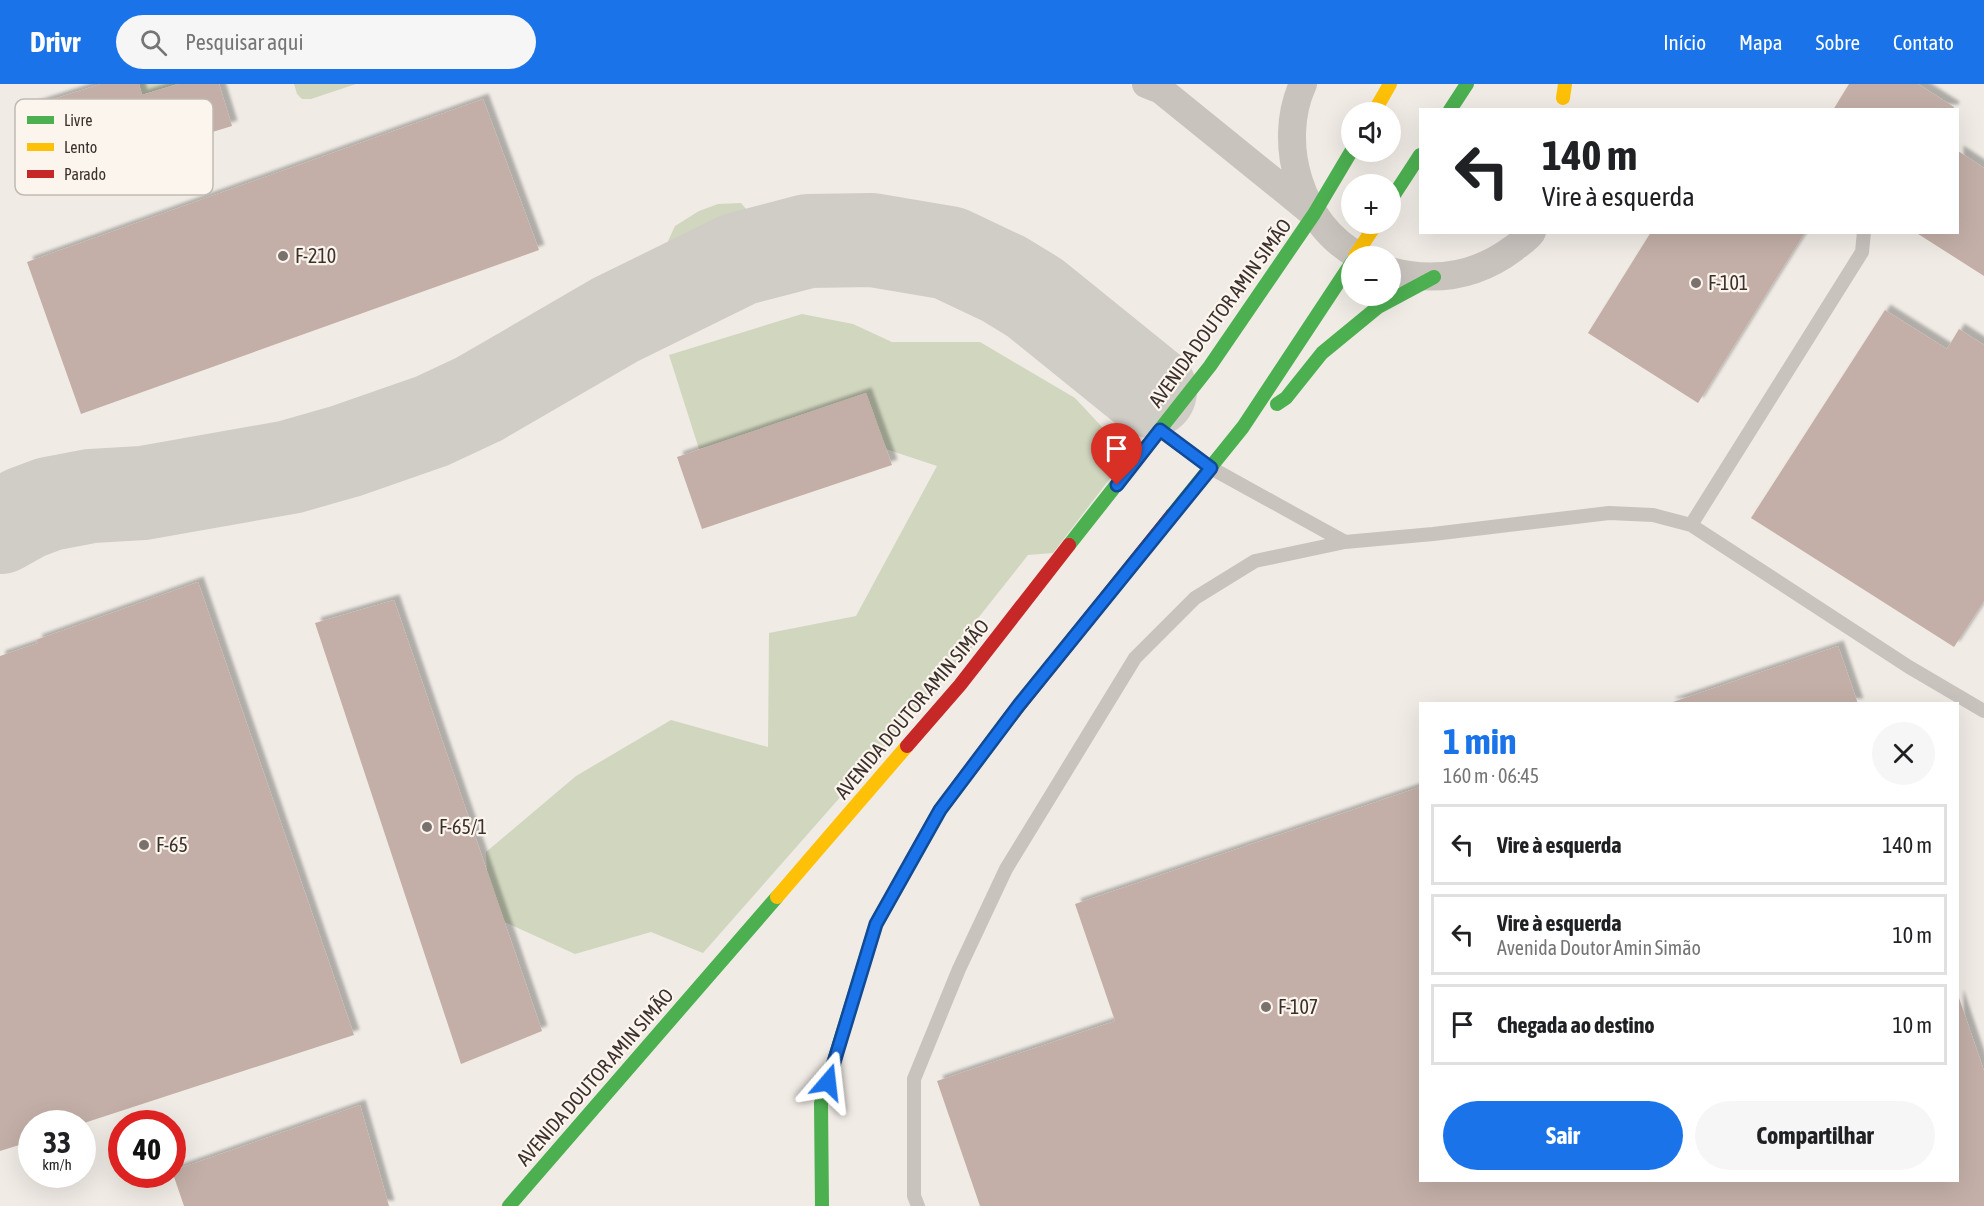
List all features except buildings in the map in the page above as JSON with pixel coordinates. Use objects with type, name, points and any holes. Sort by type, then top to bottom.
[{"type":"street","points":[[1146,84],[1161,90],[1314,214],[1343,246]]},
{"type":"street","points":[[1303,84],[1297,99],[1291,138],[1297,178],[1314,214]]},
{"type":"street","points":[[1380,102],[1390,84]]},
{"type":"street","points":[[1451,108],[1467,84]]},
{"type":"street","points":[[1401,184],[1419,157]]},
{"type":"street","name":"AVENIDA DOUTOR AMIN SIMÃO","points":[[509,1206],[960,685],[1210,366],[1314,214],[1345,162]]},
{"type":"street","points":[[1401,274],[1434,277],[1465,274],[1499,259],[1530,234]]},
{"type":"street","points":[[1244,427],[1286,398],[1322,354],[1378,307],[1434,277]]},
{"type":"street","points":[[819,1202],[821,1102],[876,924],[940,810],[1019,705],[1244,427],[1341,278]]},
{"type":"street","points":[[1160,430],[1211,468]]},
{"type":"lane","points":[[1691,525],[1862,252],[1864,234]]},
{"type":"lane","points":[[1211,468],[1345,542]]},
{"type":"lane","points":[[918,1206],[914,1196],[914,1078],[959,969],[1006,869],[1135,658],[1195,598],[1255,561],[1345,542],[1609,513],[1653,515],[1691,525],[1910,667],[1984,711]]},
{"type":"green space","points":[[139,84],[178,84],[142,95]]},
{"type":"green space","points":[[294,84],[356,84],[311,99],[302,99],[297,94]]},
{"type":"green space","points":[[741,203],[746,209],[747,218],[740,225],[663,252],[675,226],[699,211],[718,204]]},
{"type":"green space","points":[[802,314],[853,324],[892,342],[980,342],[1075,398],[1128,455],[1053,553],[1028,555],[971,627],[975,644],[703,953],[651,932],[575,954],[489,915],[486,852],[576,776],[671,720],[768,747],[769,633],[856,616],[937,466],[810,424],[699,449],[669,355]]},
{"type":"taxiway","points":[[0,527],[25,513],[49,504],[91,496],[143,493],[290,467],[346,451],[432,421],[479,399],[615,320],[739,259],[808,241],[872,240],[949,253],[1004,279],[1035,298],[1150,391]]},
{"type":"traffic: fast","points":[[1451,108],[1467,84]]},
{"type":"traffic: fast","points":[[1401,184],[1419,157]]},
{"type":"traffic: fast","points":[[1069,545],[1210,366],[1314,214],[1345,162]]},
{"type":"traffic: fast","points":[[1277,404],[1286,398],[1322,353],[1378,307],[1434,277]]},
{"type":"traffic: fast","points":[[1172,515],[1243,427],[1341,279]]},
{"type":"traffic: fast","points":[[1160,430],[1211,468]]},
{"type":"traffic: fast","points":[[822,1206],[821,1103],[876,924],[940,810],[1010,717]]},
{"type":"traffic: fast","points":[[509,1206],[777,897]]},
{"type":"traffic: slow","points":[[1380,102],[1390,84]]},
{"type":"traffic: slow","points":[[1563,98],[1565,84]]},
{"type":"traffic: slow","points":[[1362,246],[1369,234]]},
{"type":"traffic: slow","points":[[777,897],[907,746]]},
{"type":"traffic: jam","points":[[1010,717],[1172,515]]},
{"type":"traffic: jam","points":[[907,746],[960,685],[1069,545]]},
{"type":"place","name":"F-210","points":[[283,256]]},
{"type":"place","name":"F-101","points":[[1696,283]]},
{"type":"place","name":"F-65/1","points":[[427,827]]},
{"type":"place","name":"F-65","points":[[144,845]]},
{"type":"place","name":"F-107","points":[[1266,1007]]},
{"type":"route","points":[[828,1082],[876,924],[940,810],[1019,705],[1211,468],[1160,430],[1117,485]]}]
